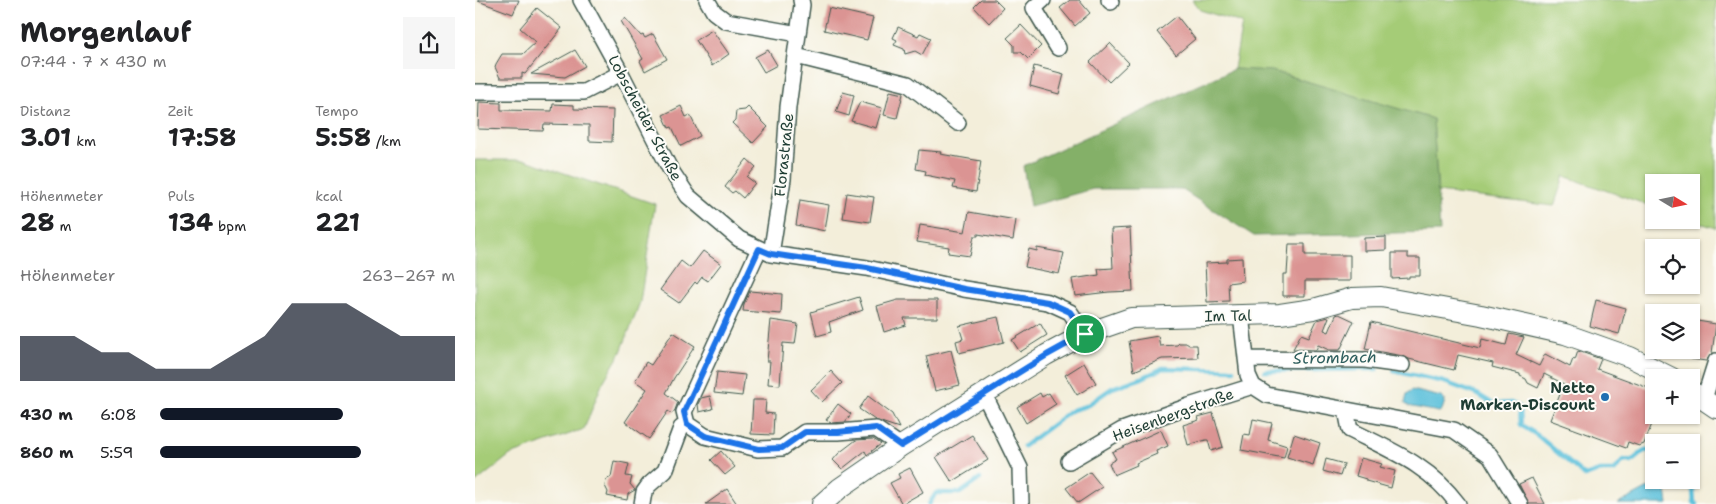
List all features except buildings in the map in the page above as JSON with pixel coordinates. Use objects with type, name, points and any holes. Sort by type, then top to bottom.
[{"type":"main road","name":"Im Tal","points":[[822,504],[840,488],[901,446],[1047,355],[1085,334],[1131,318],[1280,314],[1313,310],[1352,298],[1381,297],[1481,315],[1565,334],[1630,357],[1654,369]]},
{"type":"street","name":"Lobscheider Straße","points":[[581,0],[670,169],[689,196],[739,239],[765,252],[867,268],[964,289],[1048,302],[1070,312],[1085,334]]},
{"type":"street","points":[[707,0],[714,12],[726,21],[798,34]]},
{"type":"street","name":"Florastraße","points":[[687,424],[684,412],[765,252],[783,179],[788,106],[802,5],[801,0]]},
{"type":"street","points":[[1034,3],[1058,48]]},
{"type":"street","points":[[795,56],[909,84],[958,123]]},
{"type":"street","points":[[475,92],[583,92],[621,73]]},
{"type":"street","name":"Heisenbergstraße","points":[[1241,315],[1248,375],[1253,386],[1267,395],[1454,430],[1490,455],[1520,504]]},
{"type":"street","points":[[1246,359],[1365,360],[1401,365]]},
{"type":"street","points":[[1704,399],[1716,361]]},
{"type":"street","name":"Heisenbergstraße","points":[[1069,461],[1122,430],[1253,386]]},
{"type":"street","points":[[984,394],[1020,468],[1021,504]]},
{"type":"street","points":[[1346,410],[1350,430],[1415,462],[1445,487],[1458,504]]},
{"type":"street","points":[[642,504],[644,492],[665,471],[681,428],[687,424],[705,436],[759,449],[782,448],[805,432],[838,432],[876,428],[901,446]]},
{"type":"green space","points":[[1192,0],[1716,0],[1716,228],[1700,223],[1700,174],[1645,174],[1645,204],[1564,176],[1554,206],[1438,192],[1433,119],[1272,71],[1234,69],[1242,23],[1200,10]]},
{"type":"green space","points":[[1234,69],[1272,71],[1433,119],[1440,232],[1254,236],[1181,189],[1093,189],[1030,206],[1023,166]]},
{"type":"green space","points":[[475,160],[526,160],[655,204],[640,302],[621,352],[602,384],[584,429],[510,455],[475,483]]},
{"type":"water","points":[[1412,390],[1441,397],[1445,401],[1442,410],[1439,412],[1408,406],[1405,403],[1407,394]]},
{"type":"water","points":[[1646,489],[1666,489],[1668,504],[1618,504]]},
{"type":"waterway","name":"Strombach","points":[[1024,446],[1072,410],[1086,406],[1112,388],[1142,378],[1163,368],[1234,370]]},
{"type":"waterway","name":"Strombach","points":[[1265,371],[1377,369]]},
{"type":"waterway","name":"Strombach","points":[[1394,371],[1444,382],[1477,394],[1493,404],[1511,403],[1520,407],[1521,425],[1537,435],[1585,476],[1599,471],[1614,471],[1624,460],[1631,462],[1645,451]]},
{"type":"waterway","name":"Strombach","points":[[929,504],[936,493],[960,493],[980,479]]},
{"type":"waterway","name":"Strombach","points":[[1693,489],[1694,502],[1696,504]]},
{"type":"place","name":"Netto Marken-Discount","points":[[1605,397]]},
{"type":"route","points":[[759,249],[771,254],[867,268],[964,289],[1048,302],[1070,312],[1085,334],[1047,355],[901,446],[876,428],[838,432],[805,432],[782,448],[759,449],[705,436],[687,424],[684,412],[759,249]]}]
